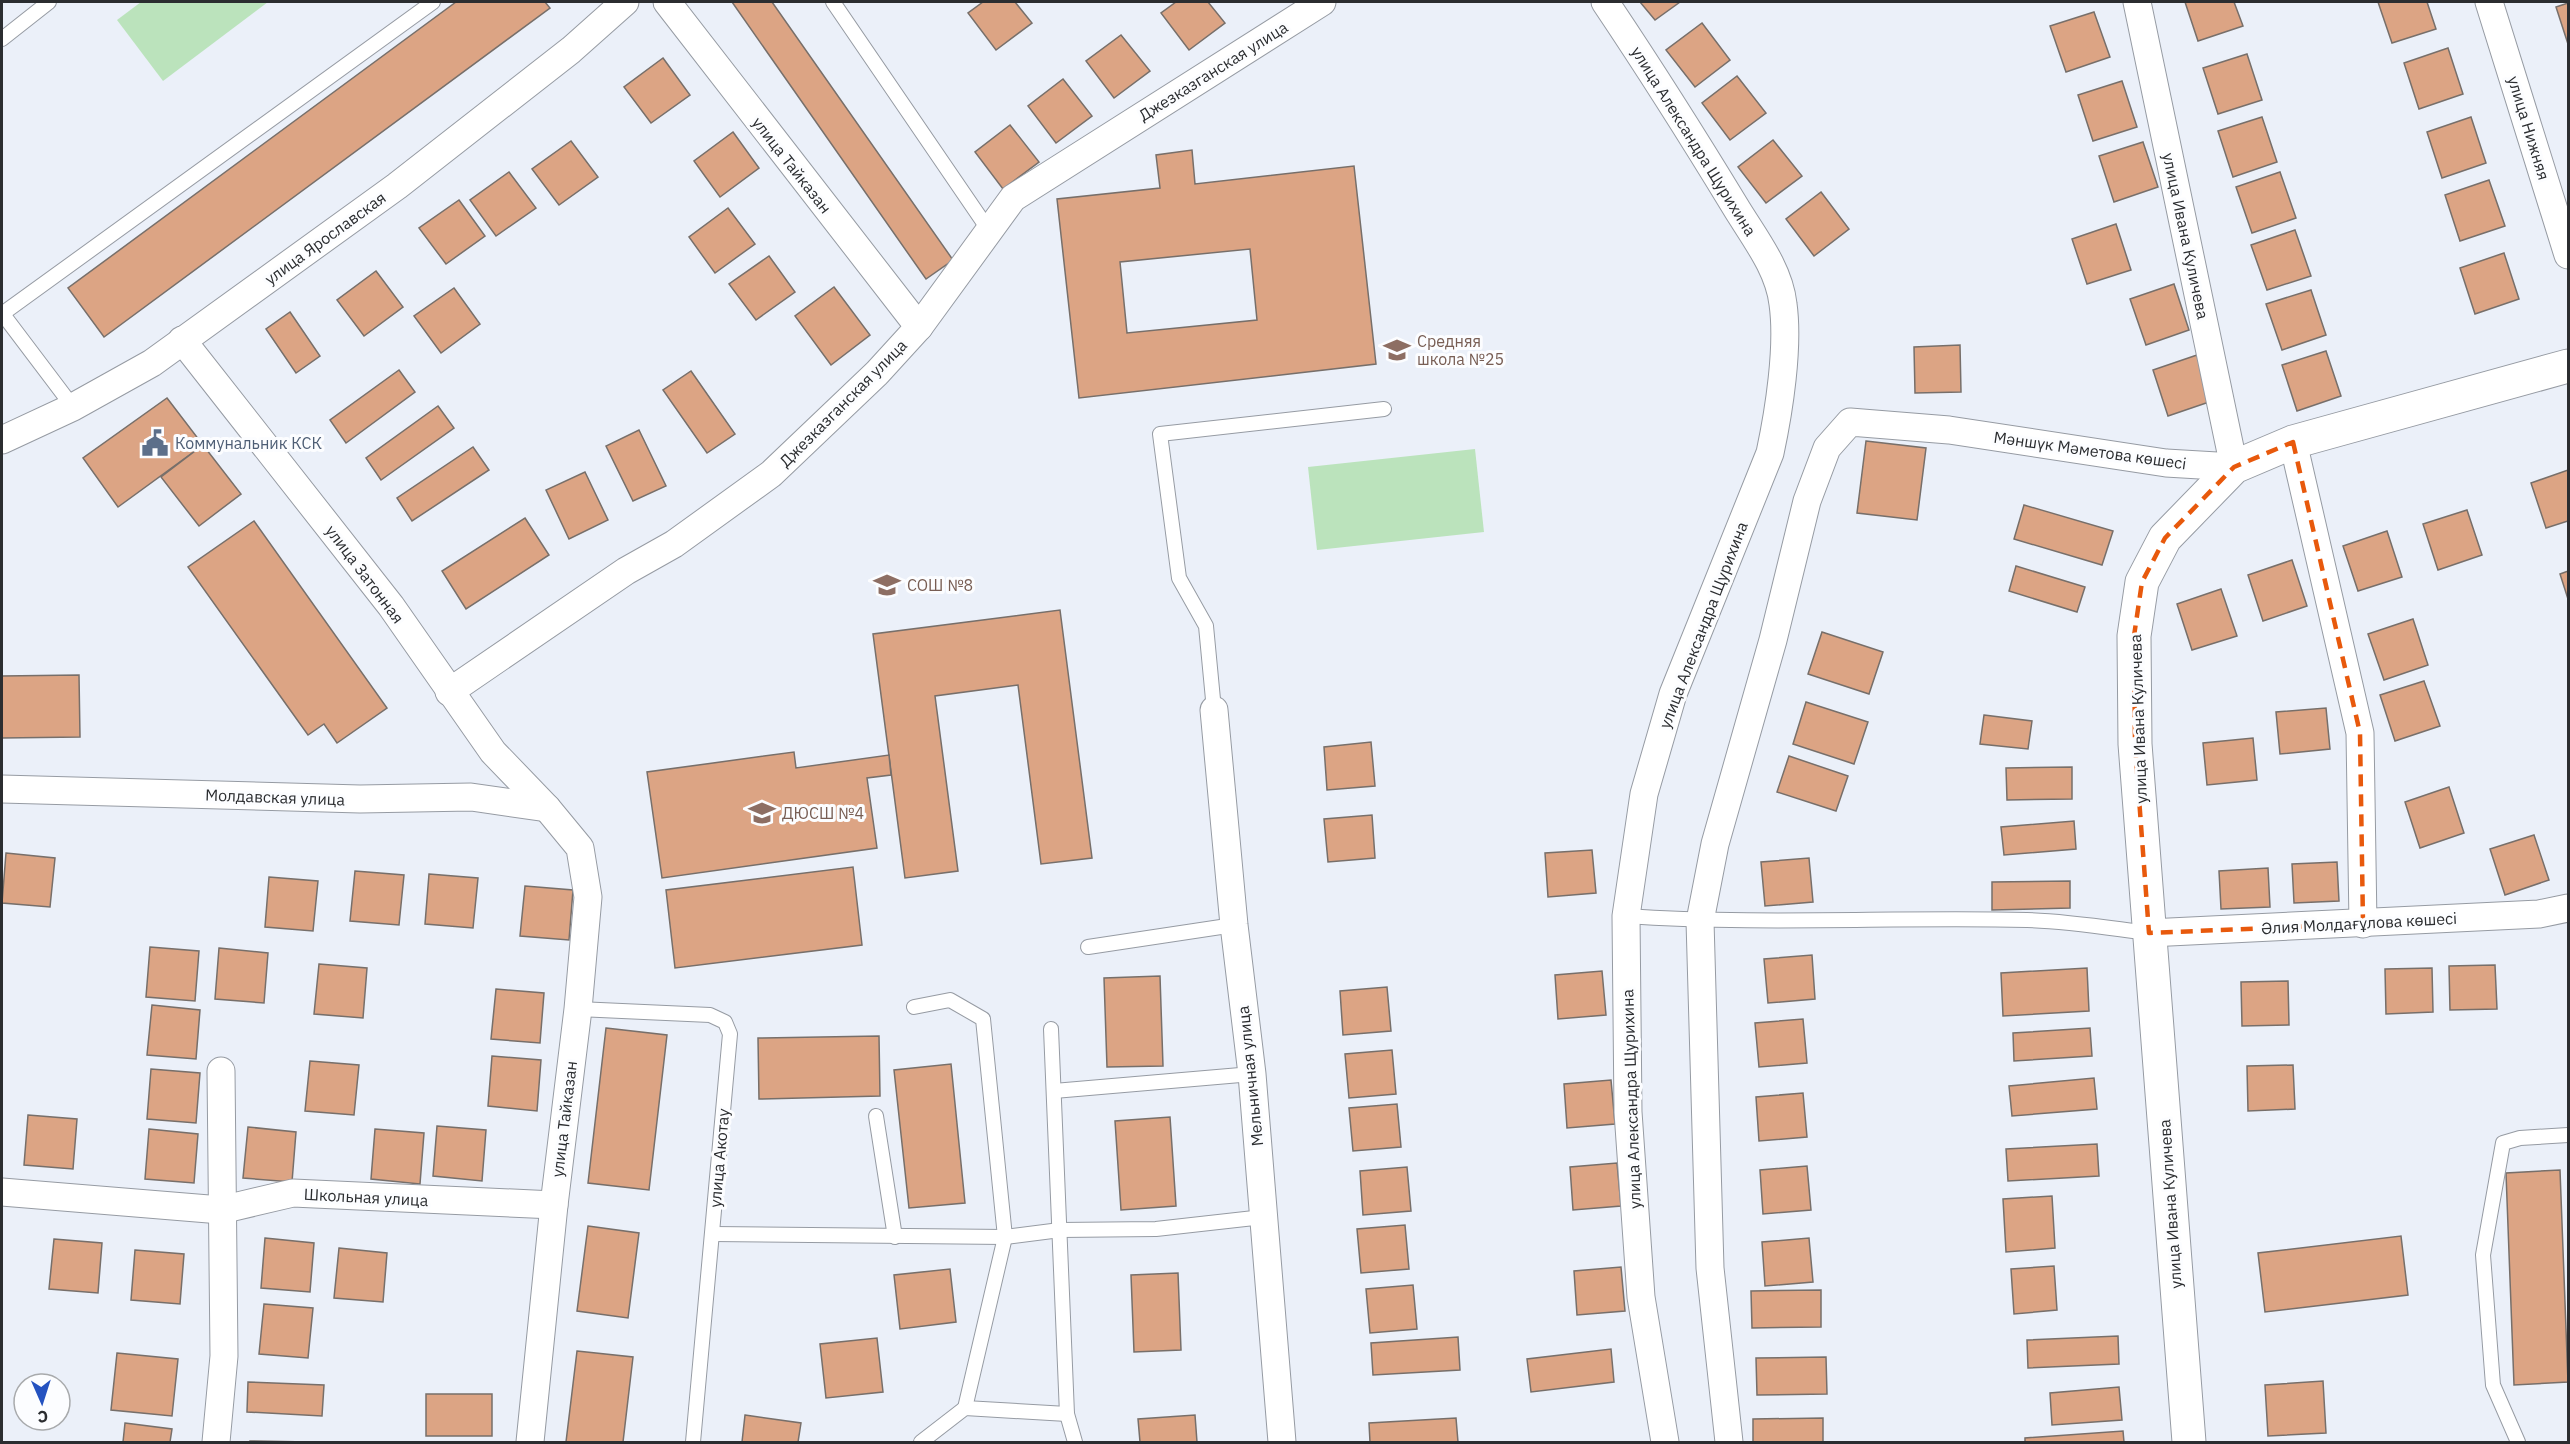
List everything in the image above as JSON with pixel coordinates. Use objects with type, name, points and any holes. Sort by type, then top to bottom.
[{"type":"street","name":"улица Ярославская","points":[[2,440],[73,407],[152,363],[397,186],[571,50],[625,2]]},
{"type":"street","name":"улица Тайказан","points":[[667,2],[919,327]]},
{"type":"street","name":"Джезказганская улица","points":[[450,692],[570,612],[626,571],[674,544],[771,474],[878,373],[919,327],[988,229],[1013,198],[1322,2]]},
{"type":"street","name":"улица Александра Щурихина","points":[[1605,2],[1703,153],[1774,271],[1783,303],[1783,364],[1770,453],[1673,694],[1644,794],[1626,916],[1628,1112],[1641,1297],[1665,1443]]},
{"type":"street","name":"улица Ивана Куличева","points":[[2137,2],[2234,466],[2165,538],[2142,582],[2133,636],[2135,744],[2189,1443]]},
{"type":"street","name":"улица Нижняя","points":[[2489,2],[2568,255]]},
{"type":"street","name":"улица Затонная","points":[[182,340],[391,606],[494,752],[548,808]]},
{"type":"street","name":"Мәншүк Мәметова көшесі","points":[[1700,921],[1715,844],[1773,640],[1807,501],[1827,448],[1850,422],[1949,430],[2166,463],[2234,466],[2293,442],[2568,366]]},
{"type":"street","points":[[2293,442],[2360,733],[2363,924]]},
{"type":"street","name":"Мельничная улица","points":[[1214,710],[1234,925],[1252,1074],[1282,1443]]},
{"type":"street","name":"Молдавская улица","points":[[2,789],[360,799],[471,797],[548,808]]},
{"type":"street","name":"улица Тайказан","points":[[530,1443],[554,1205],[578,1009],[588,897],[580,848],[548,808]]},
{"type":"street","name":"Әлия Молдағұлова көшесі","points":[[2149,933],[2539,914],[2568,908]]},
{"type":"street","points":[[1700,921],[1699,953],[1707,1100],[1710,1268],[1729,1443]]},
{"type":"street","points":[[216,1443],[224,1356],[221,1071]]},
{"type":"street","name":"Школьная улица","points":[[2,1192],[222,1210],[293,1193],[554,1205]]},
{"type":"lane","points":[[2,39],[49,2]]},
{"type":"lane","points":[[73,407],[2,314],[433,2]]},
{"type":"lane","points":[[833,2],[988,229]]},
{"type":"lane","points":[[1214,710],[1206,626],[1179,578],[1160,434],[1384,409]]},
{"type":"lane","points":[[1626,916],[1700,921],[2028,920],[2149,933]]},
{"type":"lane","points":[[1088,947],[1234,925]]},
{"type":"lane","points":[[914,1008],[950,1000],[983,1019],[1005,1237],[965,1408],[921,1443]]},
{"type":"lane","name":"улица Акотау","points":[[578,1009],[710,1015],[725,1022],[730,1034],[693,1443]]},
{"type":"lane","points":[[1051,1029],[1067,1414],[1075,1443]]},
{"type":"lane","points":[[1054,1091],[1252,1074]]},
{"type":"lane","points":[[876,1116],[895,1237]]},
{"type":"lane","points":[[2518,1443],[2493,1385],[2483,1255],[2503,1143],[2520,1138],[2568,1135]]},
{"type":"lane","points":[[713,1234],[1005,1237],[1060,1230],[1156,1229],[1263,1217]]},
{"type":"lane","points":[[965,1408],[1067,1414]]},
{"type":"highlighted area","points":[[2293,442],[2360,733],[2363,924],[2149,933],[2135,744],[2134,636],[2142,582],[2165,538],[2234,467]]},
{"type":"green space","points":[[141,2],[268,2],[163,81],[117,20]]},
{"type":"green space","points":[[1475,449],[1484,532],[1317,550],[1308,467]]},
{"type":"building","points":[[456,2],[545,2],[550,8],[104,337],[68,288]]},
{"type":"building","points":[[732,2],[772,2],[953,260],[926,279]]},
{"type":"building","points":[[983,2],[1015,2],[1032,23],[996,50],[968,13]]},
{"type":"building","points":[[1176,2],[1208,2],[1225,23],[1189,50],[1161,13]]},
{"type":"building","points":[[1640,2],[1680,2],[1655,20]]},
{"type":"building","points":[[2185,2],[2234,2],[2243,26],[2198,41]]},
{"type":"building","points":[[2378,2],[2427,2],[2436,29],[2392,43]]},
{"type":"building","points":[[2568,3],[2568,44],[2556,7]]},
{"type":"building","points":[[2094,12],[2110,57],[2066,72],[2050,26]]},
{"type":"building","points":[[1702,23],[1730,60],[1695,87],[1666,50]]},
{"type":"building","points":[[1121,35],[1150,71],[1114,98],[1086,61]]},
{"type":"building","points":[[2448,48],[2463,94],[2419,109],[2404,63]]},
{"type":"building","points":[[2247,54],[2262,100],[2218,114],[2203,68]]},
{"type":"building","points":[[663,58],[690,95],[651,123],[624,87]]},
{"type":"building","points":[[1737,76],[1766,113],[1730,140],[1702,103]]},
{"type":"building","points":[[1063,79],[1092,116],[1056,143],[1028,106]]},
{"type":"building","points":[[2122,81],[2137,127],[2093,141],[2078,95]]},
{"type":"building","points":[[2262,117],[2277,162],[2233,177],[2218,131]]},
{"type":"building","points":[[2471,117],[2486,163],[2442,178],[2427,132]]},
{"type":"building","points":[[1010,125],[1039,162],[1003,189],[975,152]]},
{"type":"building","points":[[733,132],[759,168],[720,197],[694,161]]},
{"type":"building","points":[[1773,140],[1802,176],[1766,203],[1738,167]]},
{"type":"building","points":[[571,141],[598,177],[559,205],[532,169]]},
{"type":"building","points":[[2143,142],[2158,187],[2114,202],[2099,156]]},
{"type":"building","points":[[1192,150],[1195,184],[1354,166],[1376,364],[1079,398],[1057,199],[1160,188],[1156,155]],"holes":[[[1250,249],[1257,320],[1127,333],[1120,262]]]},
{"type":"building","points":[[509,172],[536,208],[496,236],[470,200]]},
{"type":"building","points":[[2280,172],[2296,218],[2252,233],[2236,187]]},
{"type":"building","points":[[2489,180],[2505,226],[2460,241],[2445,195]]},
{"type":"building","points":[[1821,192],[1849,229],[1814,256],[1786,219]]},
{"type":"building","points":[[459,200],[485,236],[446,264],[419,228]]},
{"type":"building","points":[[728,208],[755,244],[715,273],[689,237]]},
{"type":"building","points":[[2116,224],[2131,270],[2087,284],[2072,239]]},
{"type":"building","points":[[2295,230],[2311,276],[2267,290],[2251,245]]},
{"type":"building","points":[[2504,253],[2519,299],[2475,314],[2460,268]]},
{"type":"building","points":[[769,256],[795,292],[756,320],[729,284]]},
{"type":"building","points":[[376,271],[403,307],[364,336],[337,300]]},
{"type":"building","points":[[2174,284],[2189,330],[2146,345],[2130,299]]},
{"type":"building","points":[[834,287],[870,335],[831,365],[795,316]]},
{"type":"building","points":[[454,288],[480,324],[441,353],[414,316]]},
{"type":"building","points":[[2311,290],[2326,335],[2282,350],[2266,304]]},
{"type":"building","points":[[290,312],[320,356],[296,373],[266,329]]},
{"type":"building","points":[[1960,345],[1961,392],[1915,393],[1914,347]]},
{"type":"building","points":[[2326,351],[2341,396],[2297,411],[2282,365]]},
{"type":"building","points":[[2197,355],[2212,401],[2168,416],[2153,370]]},
{"type":"building","points":[[399,370],[415,392],[346,443],[330,420]]},
{"type":"building","points":[[691,371],[735,434],[707,453],[663,390]]},
{"type":"building","points":[[167,398],[203,445],[118,507],[83,458]]},
{"type":"building","points":[[438,406],[454,428],[381,480],[366,458]]},
{"type":"building","points":[[639,430],[666,486],[633,501],[606,446]]},
{"type":"building","points":[[1866,441],[1926,448],[1917,520],[1857,513]]},
{"type":"building","points":[[203,445],[241,494],[199,526],[161,477]]},
{"type":"building","points":[[473,447],[489,470],[412,521],[397,498]]},
{"type":"building","points":[[2568,470],[2568,521],[2546,528],[2531,483]]},
{"type":"building","points":[[585,472],[608,520],[569,539],[546,490]]},
{"type":"building","points":[[2024,505],[2113,531],[2102,565],[2014,539]]},
{"type":"building","points":[[2467,510],[2482,555],[2438,570],[2423,524]]},
{"type":"building","points":[[525,518],[549,555],[466,609],[442,571]]},
{"type":"building","points":[[254,521],[387,708],[337,743],[324,724],[308,735],[188,567]]},
{"type":"building","points":[[2387,531],[2402,577],[2358,591],[2343,546]]},
{"type":"building","points":[[2292,560],[2307,606],[2263,621],[2248,575]]},
{"type":"building","points":[[2016,566],[2085,587],[2077,612],[2009,591]]},
{"type":"building","points":[[2568,571],[2568,599],[2560,574]]},
{"type":"building","points":[[2221,589],[2237,636],[2192,650],[2177,604]]},
{"type":"building","points":[[1060,610],[1092,858],[1041,864],[1018,685],[935,696],[958,871],[905,878],[873,634]]},
{"type":"building","points":[[2413,619],[2428,665],[2384,680],[2368,634]]},
{"type":"building","points":[[1822,632],[1883,652],[1869,694],[1808,674]]},
{"type":"building","points":[[79,675],[80,737],[2,738],[2,676]]},
{"type":"building","points":[[2424,681],[2440,726],[2395,741],[2380,695]]},
{"type":"building","points":[[1806,702],[1868,722],[1854,764],[1793,744]]},
{"type":"building","points":[[2326,708],[2330,749],[2280,754],[2276,712]]},
{"type":"building","points":[[1984,715],[2032,721],[2028,749],[1980,744]]},
{"type":"building","points":[[2253,738],[2257,780],[2207,785],[2203,743]]},
{"type":"building","points":[[1371,742],[1375,786],[1327,790],[1324,747]]},
{"type":"building","name":"ДЮСШ №4","points":[[794,752],[796,768],[889,755],[891,775],[867,778],[877,848],[662,878],[647,772]]},
{"type":"building","points":[[1789,756],[1848,776],[1836,811],[1777,792]]},
{"type":"building","points":[[2072,767],[2072,799],[2007,800],[2006,768]]},
{"type":"building","points":[[2449,787],[2464,833],[2420,848],[2405,802]]},
{"type":"building","points":[[1372,815],[1375,858],[1328,862],[1324,819]]},
{"type":"building","points":[[2074,821],[2076,849],[2004,855],[2001,827]]},
{"type":"building","points":[[2534,835],[2549,880],[2505,895],[2490,849]]},
{"type":"building","points":[[1592,850],[1596,893],[1548,897],[1545,853]]},
{"type":"building","points":[[6,853],[55,858],[50,907],[2,903]]},
{"type":"building","points":[[1809,858],[1813,902],[1765,906],[1761,862]]},
{"type":"building","points":[[2337,862],[2339,901],[2294,903],[2292,864]]},
{"type":"building","points":[[853,867],[862,945],[675,968],[666,890]]},
{"type":"building","points":[[2268,868],[2270,907],[2221,909],[2219,871]]},
{"type":"building","points":[[355,871],[404,875],[399,925],[350,921]]},
{"type":"building","points":[[429,874],[478,878],[473,928],[425,924]]},
{"type":"building","points":[[269,877],[318,881],[313,931],[265,927]]},
{"type":"building","points":[[2070,881],[2070,908],[1992,910],[1992,882]]},
{"type":"building","points":[[525,886],[573,890],[569,940],[520,936]]},
{"type":"building","points":[[150,947],[199,951],[195,1001],[146,997]]},
{"type":"building","points":[[219,948],[268,953],[264,1003],[215,999]]},
{"type":"building","points":[[1812,955],[1815,999],[1768,1003],[1764,959]]},
{"type":"building","points":[[319,964],[367,968],[363,1018],[314,1014]]},
{"type":"building","points":[[2495,965],[2497,1009],[2450,1010],[2449,966]]},
{"type":"building","points":[[2087,968],[2089,1011],[2003,1016],[2001,973]]},
{"type":"building","points":[[2432,968],[2433,1012],[2386,1014],[2385,969]]},
{"type":"building","points":[[1602,971],[1606,1015],[1558,1019],[1555,975]]},
{"type":"building","points":[[1160,976],[1163,1066],[1107,1067],[1104,978]]},
{"type":"building","points":[[2288,981],[2289,1025],[2242,1026],[2241,982]]},
{"type":"building","points":[[1387,987],[1391,1031],[1343,1035],[1340,991]]},
{"type":"building","points":[[496,989],[544,993],[540,1043],[491,1039]]},
{"type":"building","points":[[152,1005],[200,1010],[196,1059],[147,1055]]},
{"type":"building","points":[[1803,1019],[1807,1063],[1759,1067],[1755,1023]]},
{"type":"building","points":[[606,1028],[667,1035],[649,1190],[588,1183]]},
{"type":"building","points":[[2090,1028],[2092,1056],[2014,1061],[2013,1033]]},
{"type":"building","points":[[879,1036],[880,1096],[759,1099],[758,1038]]},
{"type":"building","points":[[1392,1050],[1396,1094],[1349,1098],[1345,1054]]},
{"type":"building","points":[[492,1056],[541,1060],[537,1111],[488,1106]]},
{"type":"building","points":[[310,1061],[359,1065],[354,1115],[305,1111]]},
{"type":"building","points":[[951,1064],[965,1203],[909,1208],[894,1070]]},
{"type":"building","points":[[2293,1065],[2295,1109],[2248,1111],[2247,1066]]},
{"type":"building","points":[[151,1069],[200,1073],[196,1123],[147,1119]]},
{"type":"building","points":[[2094,1078],[2097,1109],[2012,1116],[2009,1086]]},
{"type":"building","points":[[1611,1080],[1615,1124],[1567,1128],[1564,1084]]},
{"type":"building","points":[[1803,1093],[1807,1137],[1759,1141],[1756,1097]]},
{"type":"building","points":[[1397,1104],[1401,1147],[1353,1151],[1349,1108]]},
{"type":"building","points":[[28,1115],[77,1119],[73,1169],[24,1165]]},
{"type":"building","points":[[1170,1117],[1176,1206],[1121,1210],[1115,1121]]},
{"type":"building","points":[[437,1126],[486,1130],[482,1181],[433,1176]]},
{"type":"building","points":[[248,1127],[296,1132],[292,1182],[243,1178]]},
{"type":"building","points":[[149,1129],[198,1134],[194,1183],[145,1179]]},
{"type":"building","points":[[375,1129],[424,1133],[420,1184],[371,1179]]},
{"type":"building","points":[[2097,1144],[2099,1176],[2008,1181],[2006,1149]]},
{"type":"building","points":[[1617,1163],[1621,1206],[1573,1210],[1570,1167]]},
{"type":"building","points":[[1807,1166],[1811,1210],[1763,1214],[1760,1170]]},
{"type":"building","points":[[1407,1167],[1411,1211],[1363,1215],[1360,1171]]},
{"type":"building","points":[[2560,1170],[2568,1382],[2514,1385],[2506,1173]]},
{"type":"building","points":[[2052,1196],[2055,1248],[2006,1252],[2003,1199]]},
{"type":"building","points":[[1405,1225],[1409,1269],[1361,1273],[1357,1229]]},
{"type":"building","points":[[588,1226],[639,1233],[628,1318],[577,1311]]},
{"type":"building","points":[[2401,1236],[2408,1295],[2265,1312],[2258,1253]]},
{"type":"building","points":[[265,1238],[314,1243],[310,1292],[261,1288]]},
{"type":"building","points":[[1809,1238],[1813,1282],[1765,1286],[1762,1242]]},
{"type":"building","points":[[54,1239],[102,1243],[98,1293],[49,1289]]},
{"type":"building","points":[[339,1248],[387,1253],[383,1302],[334,1298]]},
{"type":"building","points":[[135,1250],[184,1254],[180,1304],[131,1300]]},
{"type":"building","points":[[2054,1266],[2057,1310],[2014,1314],[2011,1269]]},
{"type":"building","points":[[1621,1267],[1625,1311],[1577,1315],[1574,1271]]},
{"type":"building","points":[[950,1269],[956,1322],[900,1329],[894,1275]]},
{"type":"building","points":[[1178,1273],[1181,1350],[1134,1352],[1131,1275]]},
{"type":"building","points":[[1413,1285],[1417,1329],[1370,1333],[1366,1289]]},
{"type":"building","points":[[1821,1290],[1821,1327],[1752,1328],[1751,1291]]},
{"type":"building","points":[[264,1304],[313,1308],[308,1358],[259,1354]]},
{"type":"building","points":[[2118,1336],[2119,1364],[2028,1368],[2027,1340]]},
{"type":"building","points":[[1458,1337],[1460,1370],[1373,1375],[1371,1343]]},
{"type":"building","points":[[877,1338],[883,1392],[826,1398],[820,1344]]},
{"type":"building","points":[[1611,1349],[1614,1382],[1531,1392],[1527,1359]]},
{"type":"building","points":[[577,1351],[633,1357],[623,1442],[566,1442]]},
{"type":"building","points":[[117,1353],[178,1359],[172,1416],[111,1410]]},
{"type":"building","points":[[1826,1357],[1827,1394],[1757,1395],[1756,1358]]},
{"type":"building","points":[[2323,1381],[2326,1433],[2268,1436],[2265,1385]]},
{"type":"building","points":[[248,1382],[324,1385],[322,1416],[247,1412]]},
{"type":"building","points":[[2119,1387],[2122,1420],[2052,1425],[2050,1393]]},
{"type":"building","points":[[426,1394],[492,1394],[492,1436],[426,1436]]},
{"type":"building","points":[[745,1415],[801,1423],[798,1442],[742,1442]]},
{"type":"building","points":[[1195,1415],[1197,1442],[1140,1442],[1138,1419]]},
{"type":"building","points":[[1456,1418],[1458,1442],[1370,1442],[1369,1423]]},
{"type":"building","points":[[1823,1418],[1823,1442],[1753,1442],[1753,1419]]},
{"type":"building","points":[[125,1423],[172,1429],[170,1442],[123,1442]]},
{"type":"building","points":[[2123,1431],[2124,1442],[2025,1442],[2025,1438]]},
{"type":"building","points":[[250,1441],[310,1442],[250,1442]]},
{"type":"place","name":"Средняя школа №25","points":[[1397,350]]},
{"type":"place","name":"Коммунальник КСК","points":[[155,443]]},
{"type":"place","name":"СОШ №8","points":[[887,585]]},
{"type":"place","name":"ДЮСШ №4","points":[[762,813]]}]
